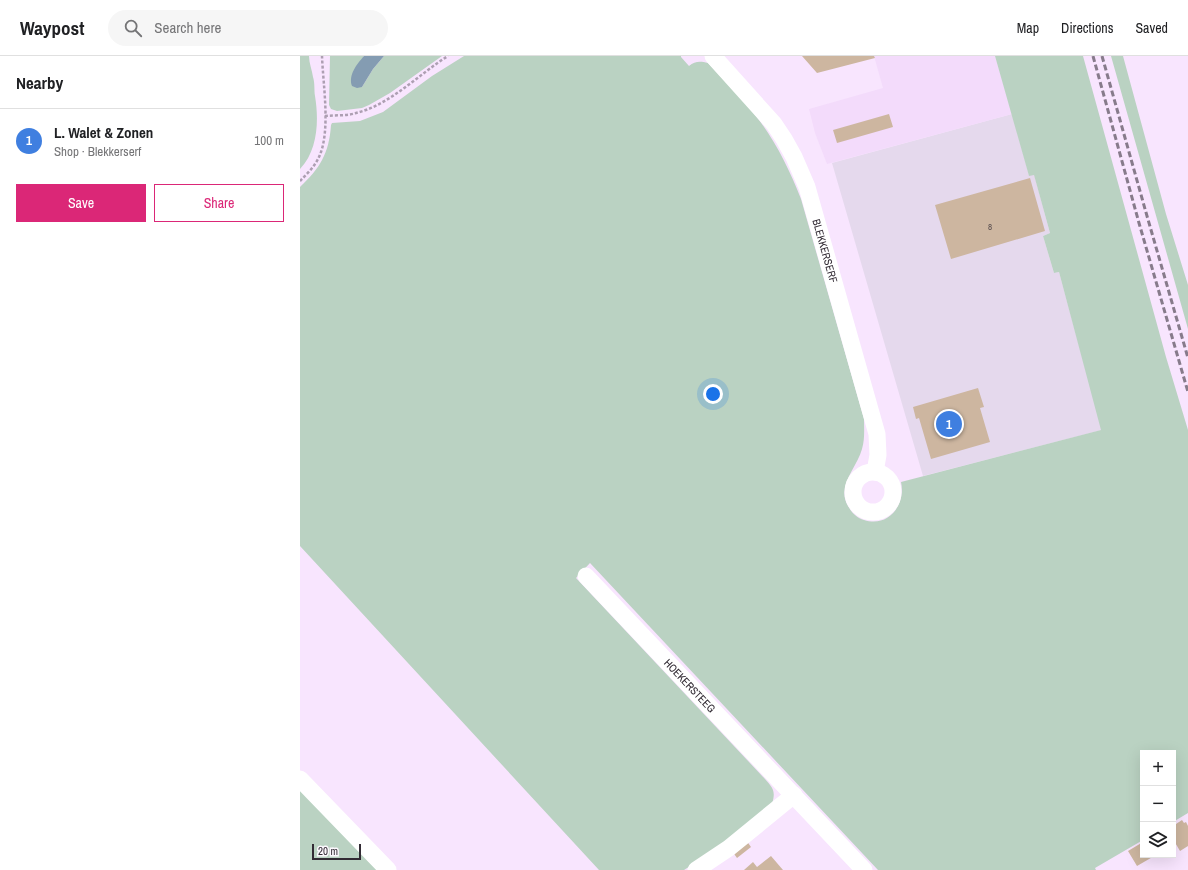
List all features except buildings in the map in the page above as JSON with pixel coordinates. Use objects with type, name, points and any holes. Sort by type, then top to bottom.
[{"type":"street","name":"BLEKKERSERF","points":[[713,56],[777,129],[794,157],[807,187],[877,434],[878,455],[875,472]]},
{"type":"street","name":"HOEKERSTEEG","points":[[586,576],[864,870]]},
{"type":"street","points":[[300,778],[388,870]]},
{"type":"street","points":[[696,870],[729,848],[794,796]]},
{"type":"path","points":[[300,181],[311,170],[319,157],[324,140],[325,116],[322,56]]},
{"type":"path","points":[[325,116],[355,114],[383,103],[432,66],[448,56]]},
{"type":"shaded area","points":[[874,56],[995,56],[1012,114],[827,164],[815,133],[809,109],[883,88]]},
{"type":"shaded area","points":[[1012,114],[1029,175],[1034,174],[1050,233],[1043,236],[1054,273],[1059,272],[1102,430],[923,476],[832,163]]},
{"type":"green space","points":[[300,56],[309,56],[314,82],[317,125],[314,144],[306,161],[300,169]]},
{"type":"green space","points":[[330,56],[364,56],[362,59],[362,87],[373,69],[384,56],[442,56],[390,93],[369,105],[362,108],[337,111],[331,109],[329,105]]},
{"type":"green space","points":[[464,56],[681,56],[689,66],[698,62],[708,63],[747,105],[766,129],[788,168],[801,199],[864,419],[863,445],[846,484],[844,491],[845,499],[851,511],[855,515],[861,519],[873,522],[881,521],[894,512],[901,498],[901,482],[1101,430],[1059,272],[1054,273],[1043,236],[1050,233],[1034,175],[1029,176],[995,56],[1083,56],[1166,357],[1188,430],[1188,813],[1176,820],[1176,750],[1140,750],[1140,842],[1095,868],[1096,870],[878,870],[590,563],[576,578],[765,779],[772,787],[774,793],[772,804],[730,840],[684,870],[599,870],[300,546],[300,187],[318,167],[326,152],[332,123],[360,121],[383,112],[432,76]]},
{"type":"green space","points":[[1111,56],[1123,56],[1166,214],[1188,285],[1188,329]]},
{"type":"green space","points":[[300,790],[377,870],[300,870]]},
{"type":"water","points":[[364,56],[384,56],[373,69],[362,87],[357,88],[352,86],[351,78],[356,66]]},
{"type":"railway","points":[[1093,56],[1188,392]]},
{"type":"railway","points":[[1102,56],[1188,358]]},
{"type":"place","name":"L. Walet & Zonen","points":[[949,424]]}]
